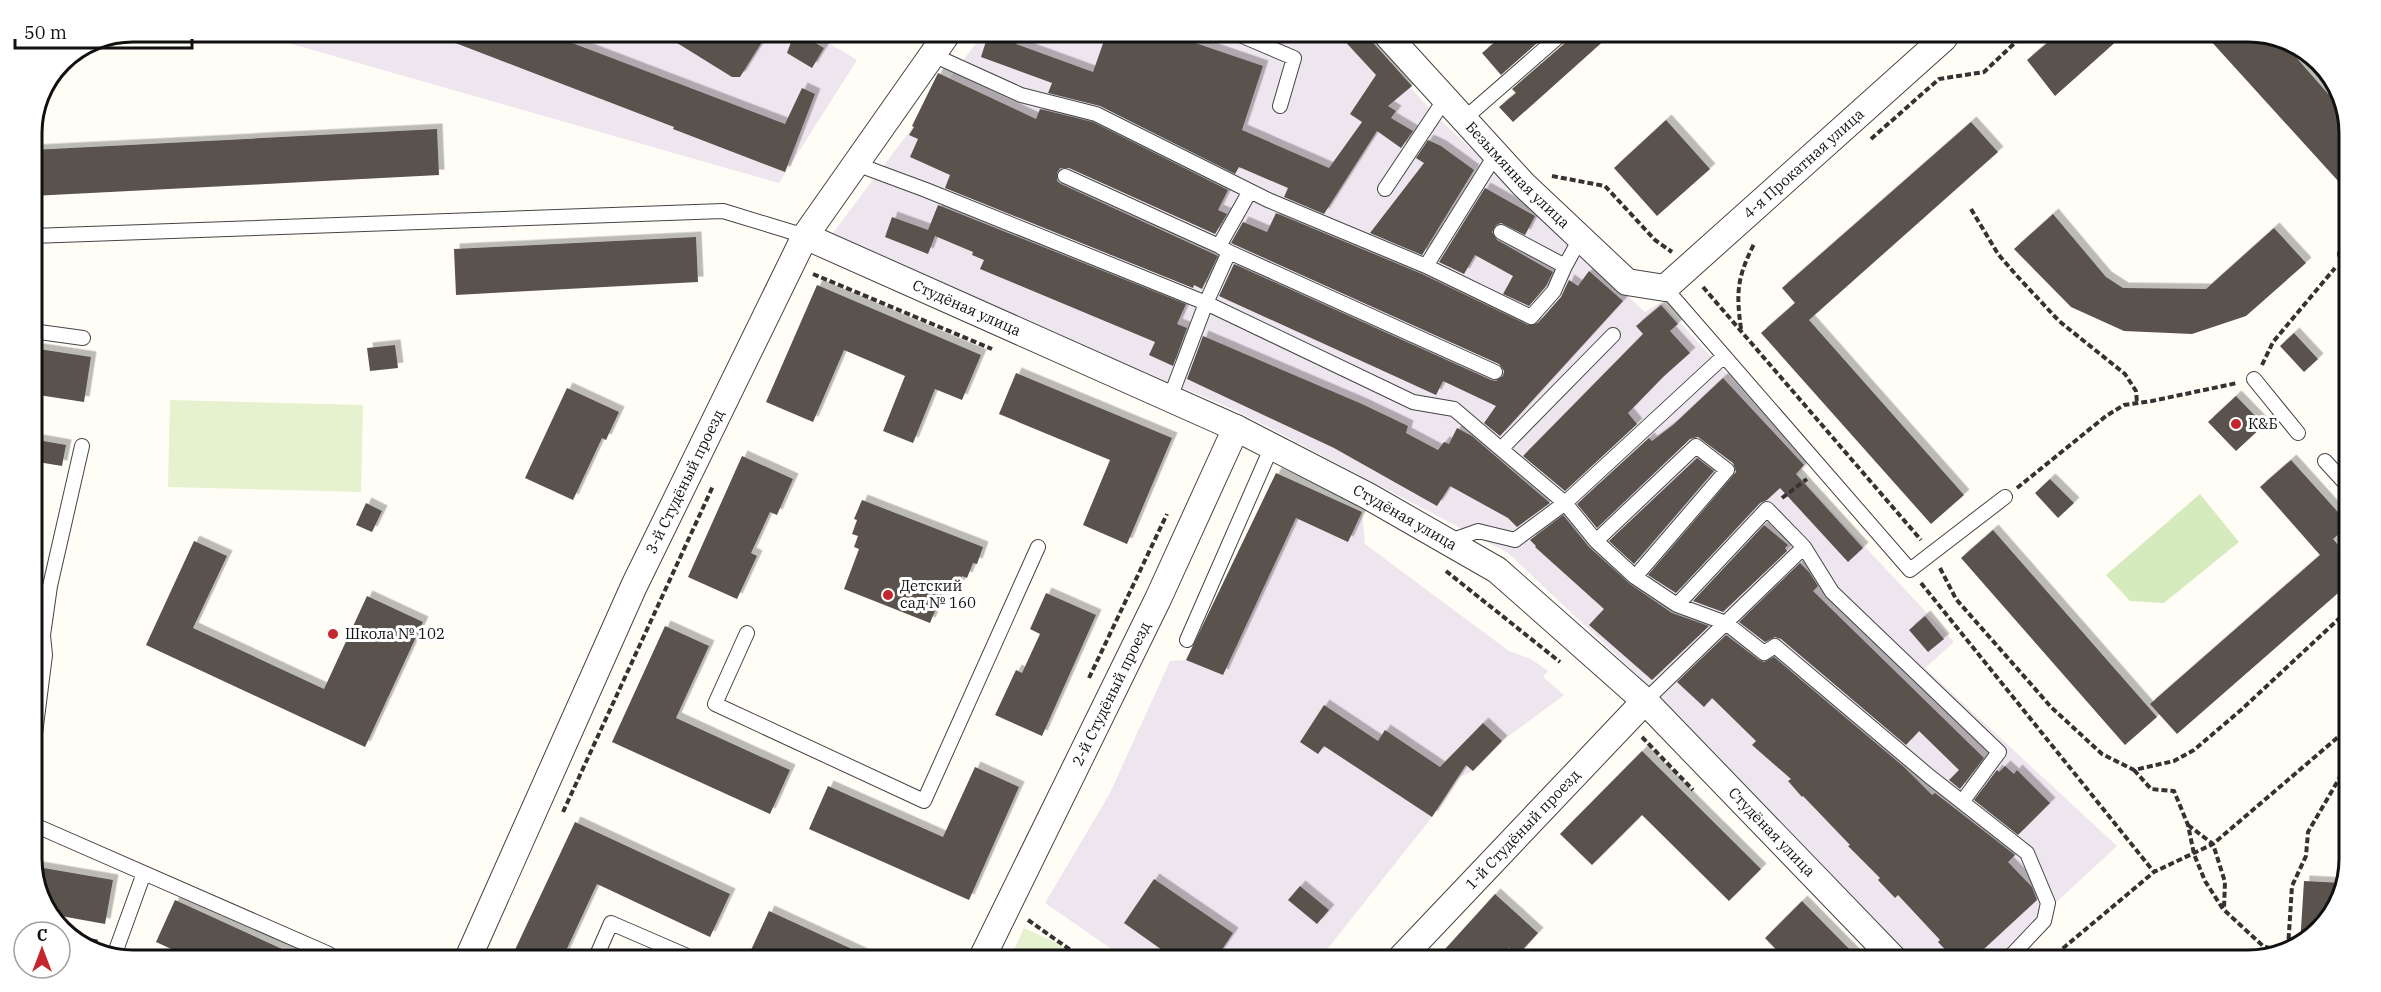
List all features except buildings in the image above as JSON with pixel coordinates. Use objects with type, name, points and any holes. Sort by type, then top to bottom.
[{"type":"street","name":"3-й Студёный проезд","points":[[472,950],[634,586],[805,236],[942,42]]},
{"type":"street","name":"Безымянная улица","points":[[1393,42],[1524,185],[1627,282],[1665,288]]},
{"type":"street","name":"4-я Прокатная улица","points":[[1665,288],[1940,42]]},
{"type":"street","name":"Студёная улица","points":[[805,236],[1236,428],[1368,496],[1497,570],[1645,701],[1885,950]]},
{"type":"street","name":"2-й Студёный проезд","points":[[986,950],[1158,599],[1236,428]]},
{"type":"street","name":"1-й Студёный проезд","points":[[1408,950],[1645,701]]},
{"type":"lane","points":[[1256,42],[1294,58],[1280,106]]},
{"type":"lane","points":[[1464,119],[1551,42]]},
{"type":"lane","points":[[933,55],[1020,95],[1096,114],[1250,191],[1425,266],[1531,317],[1554,291],[1581,239]]},
{"type":"lane","points":[[1386,189],[1445,99]]},
{"type":"lane","points":[[1425,266],[1496,154]]},
{"type":"lane","points":[[856,164],[1206,303],[1413,402],[1454,410],[1564,503],[1596,541],[1635,577],[1677,605],[1726,623],[1764,653],[1776,646],[1962,802],[2028,853],[2048,903],[2044,921],[2016,950]]},
{"type":"lane","points":[[1065,176],[1495,372]]},
{"type":"lane","points":[[1170,398],[1224,249],[1250,191]]},
{"type":"lane","points":[[42,236],[723,211],[805,236]]},
{"type":"lane","points":[[1501,232],[1565,266]]},
{"type":"lane","points":[[1665,288],[1910,570],[2005,497]]},
{"type":"lane","points":[[42,332],[83,338]]},
{"type":"lane","points":[[1501,449],[1613,335]]},
{"type":"lane","points":[[1447,542],[1478,531],[1515,540],[1564,503],[1724,356]]},
{"type":"lane","points":[[2254,380],[2298,433]]},
{"type":"lane","points":[[1186,640],[1272,446]]},
{"type":"lane","points":[[1596,541],[1696,446],[1727,470],[1635,577]]},
{"type":"lane","points":[[42,617],[82,447]]},
{"type":"lane","points":[[2325,461],[2339,476]]},
{"type":"lane","points":[[1677,605],[1767,509],[1804,547],[1832,592],[2000,753],[1962,802]]},
{"type":"lane","points":[[747,633],[716,704],[924,801],[1038,547]]},
{"type":"lane","points":[[1645,701],[1804,547]]},
{"type":"lane","points":[[42,645],[45,655],[42,679]]},
{"type":"lane","points":[[42,828],[320,950]]},
{"type":"lane","points":[[118,948],[144,873]]},
{"type":"lane","points":[[599,950],[611,923],[673,950]]},
{"type":"path","points":[[1869,142],[1939,79],[1984,72],[2016,42]]},
{"type":"path","points":[[1971,209],[1998,254],[2059,321],[2125,374],[2136,391],[2137,403]]},
{"type":"path","points":[[1741,331],[1738,306],[1740,273],[1753,244],[1762,236]]},
{"type":"path","points":[[2005,497],[2106,416],[2124,405],[2254,380],[2273,342],[2339,264]]},
{"type":"path","points":[[1767,509],[1822,468]]},
{"type":"path","points":[[562,814],[716,478]]},
{"type":"path","points":[[1933,551],[1956,600],[2051,707],[2102,754],[2134,770],[2151,789],[2174,791],[2188,825],[2194,854],[2205,881],[2223,909],[2263,946],[2268,948]]},
{"type":"path","points":[[1910,570],[2154,872]]},
{"type":"path","points":[[2134,770],[2174,761],[2194,750],[2241,710],[2339,619]]},
{"type":"path","points":[[2061,950],[2154,872],[2213,844],[2339,735]]},
{"type":"path","points":[[2288,941],[2292,886],[2306,856],[2308,832],[2339,779]]},
{"type":"path","points":[[2188,825],[2213,844],[2225,882],[2223,909]]},
{"type":"path","points":[[1008,905],[1071,950]]},
{"type":"shaded area","points":[[285,42],[827,42],[857,60],[779,183]]},
{"type":"shaded area","points":[[977,42],[1369,42],[1436,116],[1645,312],[1661,302],[1809,463],[1798,475],[1954,642],[1925,668],[2117,846],[2005,950],[1902,950],[1654,691],[1508,553],[1237,411],[829,238]]},
{"type":"shaded area","points":[[1276,473],[1362,512],[1365,544],[1509,651],[1531,659],[1548,671],[1543,677],[1564,695],[1502,741],[1473,771],[1457,778],[1432,817],[1327,950],[1113,950],[1045,903],[1109,795],[1170,661],[1186,660]]},
{"type":"green space","points":[[170,400],[363,405],[361,492],[168,487]]},
{"type":"green space","points":[[2200,494],[2239,542],[2164,603],[2130,601],[2106,575]]},
{"type":"green space","points":[[1024,928],[1067,950],[1014,950]]},
{"type":"place","name":"К&Б","points":[[2236,424]]},
{"type":"place","name":"Детский сад № 160","points":[[888,595]]},
{"type":"place","name":"Школа № 102","points":[[333,634]]}]
